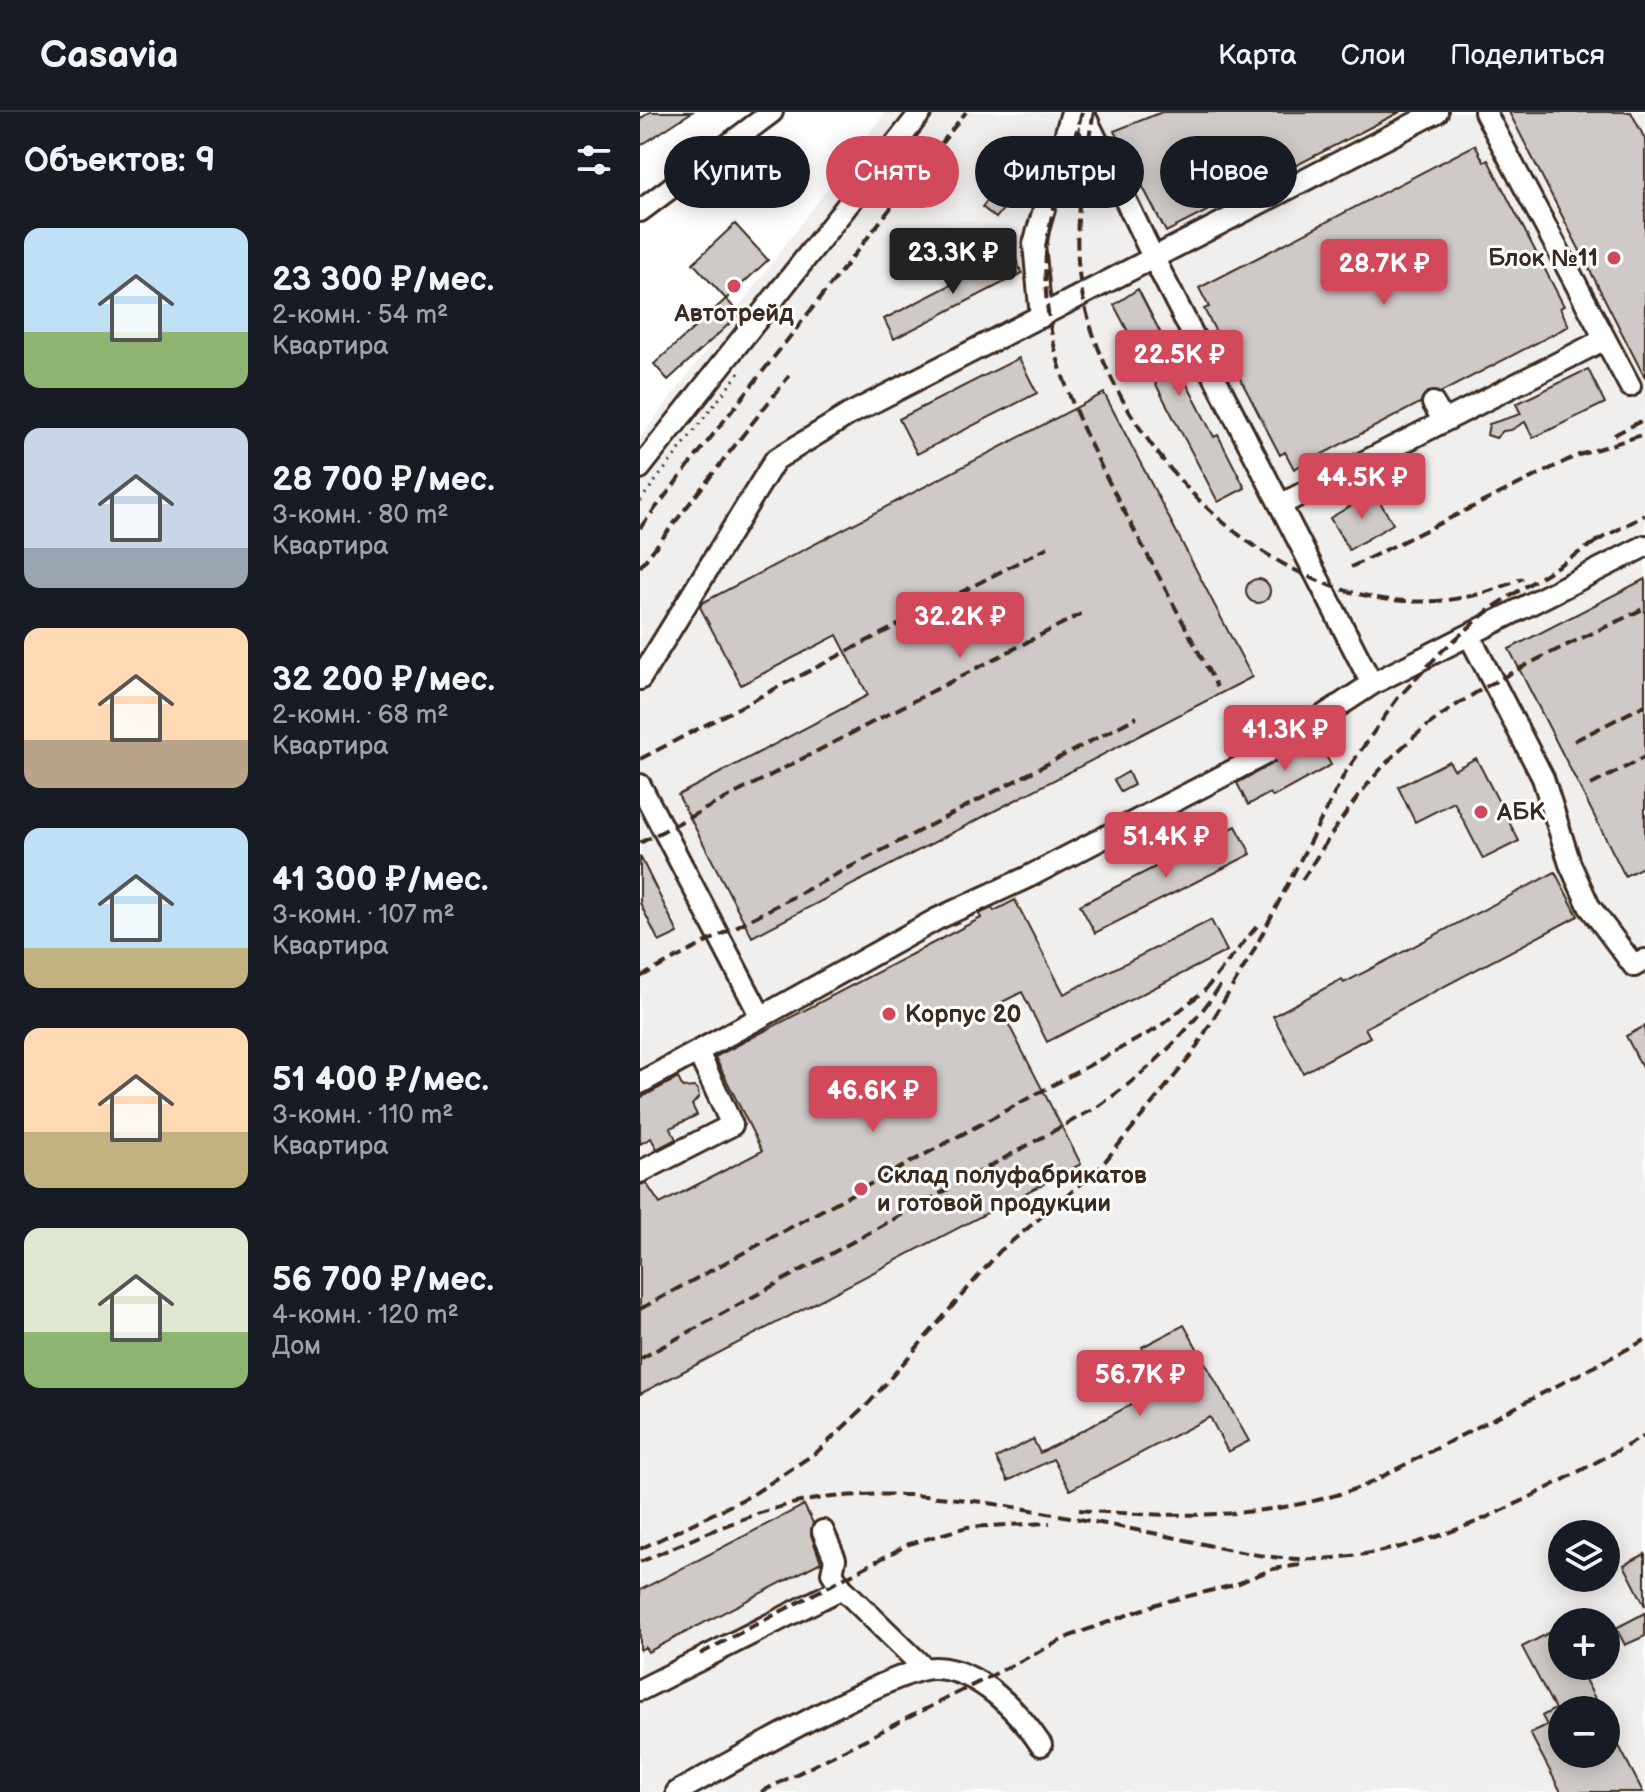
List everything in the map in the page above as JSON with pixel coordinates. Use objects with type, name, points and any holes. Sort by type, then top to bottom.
[{"type":"lane","points":[[640,211],[772,112]]},
{"type":"lane","points":[[640,468],[921,112]]},
{"type":"lane","points":[[1041,317],[1034,244],[1072,112]]},
{"type":"lane","points":[[1083,112],[1154,259],[1372,684]]},
{"type":"lane","points":[[640,679],[775,460],[848,415],[1437,112]]},
{"type":"lane","points":[[1485,112],[1630,386]]},
{"type":"lane","points":[[1282,504],[1605,339]]},
{"type":"lane","points":[[1433,403],[1444,421]]},
{"type":"lane","points":[[640,1083],[937,919],[1028,877],[1263,755],[1372,684],[1645,546]]},
{"type":"lane","points":[[1470,637],[1543,778],[1570,864],[1589,906],[1634,966],[1645,960]]},
{"type":"lane","points":[[640,785],[761,1017]]},
{"type":"lane","points":[[640,1172],[732,1125],[698,1052]]},
{"type":"lane","points":[[823,1531],[835,1559],[832,1573],[842,1588],[924,1668]]},
{"type":"lane","points":[[640,1690],[842,1588]]},
{"type":"lane","points":[[677,1792],[873,1689],[924,1668],[951,1670],[987,1689],[1014,1708],[1041,1745]]},
{"type":"shaded area","points":[[885,112],[1645,112],[1645,1792],[640,1792],[640,438],[826,191],[826,208],[959,208],[959,136],[867,136]]},
{"type":"building","points":[[650,112],[692,112],[640,146],[640,119]]},
{"type":"building","points":[[1162,112],[1400,112],[1297,165],[1297,136],[1160,136],[1160,208],[1213,208],[1166,232],[1144,189],[1144,136],[1117,136],[1114,131]]},
{"type":"building","name":"Блок №11","points":[[1509,112],[1631,112],[1645,139],[1645,378]]},
{"type":"building","points":[[1475,145],[1484,162],[1488,160],[1564,306],[1560,308],[1569,326],[1440,393],[1427,392],[1420,403],[1294,469],[1285,452],[1280,455],[1204,309],[1209,307],[1199,288]]},
{"type":"building","points":[[983,208],[1004,208],[996,218]]},
{"type":"building","points":[[735,224],[768,260],[726,299],[693,263]]},
{"type":"building","points":[[1013,253],[1022,273],[894,339],[884,319]]},
{"type":"building","points":[[1138,289],[1214,437],[1218,435],[1245,488],[1218,502],[1114,305]]},
{"type":"building","points":[[726,299],[740,314],[668,380],[654,364]]},
{"type":"building","points":[[1019,358],[1037,393],[917,454],[899,419]]},
{"type":"building","points":[[1588,369],[1605,403],[1533,438],[1525,422],[1503,431],[1496,438],[1487,435],[1489,424],[1521,414],[1516,404]]},
{"type":"building","points":[[1104,393],[1252,677],[752,937],[678,795],[868,695],[837,635],[741,685],[700,607],[702,603]]},
{"type":"building","points":[[1374,492],[1393,524],[1349,550],[1330,518]]},
{"type":"building","points":[[1258,579],[1266,583],[1270,591],[1266,599],[1258,603],[1250,599],[1246,591],[1250,583]]},
{"type":"building","points":[[1645,579],[1645,866],[1625,876],[1509,649]]},
{"type":"building","points":[[1317,739],[1331,765],[1273,797],[1270,793],[1248,805],[1237,783]]},
{"type":"building","name":"АБК","points":[[1476,758],[1519,841],[1483,859],[1454,802],[1415,822],[1398,787],[1449,761],[1454,770]]},
{"type":"building","points":[[1128,772],[1134,785],[1121,792],[1114,780]]},
{"type":"building","points":[[1236,826],[1251,854],[1095,933],[1080,905]]},
{"type":"building","points":[[640,856],[678,933],[659,942],[640,903]]},
{"type":"building","points":[[1555,872],[1578,916],[1365,1028],[1370,1037],[1303,1073],[1273,1016],[1342,979],[1344,983]]},
{"type":"building","name":"Склад полуфабрикатов и готовой продукции","points":[[1015,900],[1064,994],[1211,920],[1227,951],[1047,1042],[1022,992],[998,1004],[1081,1164],[640,1394],[640,1185],[646,1183],[660,1204],[762,1151],[715,1057],[981,918],[979,914],[992,908],[994,911]]},
{"type":"building","points":[[1645,1026],[1645,1073],[1626,1036]]},
{"type":"building","points":[[678,1078],[683,1088],[694,1087],[698,1090],[699,1097],[692,1105],[697,1115],[670,1128],[676,1139],[657,1149],[651,1138],[640,1144],[640,1098]]},
{"type":"building","points":[[1184,1325],[1249,1441],[1228,1452],[1210,1417],[1070,1490],[1053,1459],[1008,1481],[996,1458],[1033,1439],[1040,1453],[1163,1388],[1142,1347]]},
{"type":"building","points":[[804,1505],[813,1523],[811,1535],[821,1562],[648,1652],[645,1647],[640,1650],[640,1590]]},
{"type":"building","points":[[1645,1554],[1645,1606],[1624,1565]]},
{"type":"building","points":[[1645,1613],[1645,1636],[1625,1645],[1620,1636],[1620,1626]]},
{"type":"building","points":[[1548,1633],[1548,1680],[1585,1680],[1594,1696],[1548,1696],[1522,1647]]},
{"type":"building","points":[[1548,1713],[1548,1767],[1530,1733],[1547,1725],[1542,1716]]},
{"type":"building","points":[[1620,1748],[1643,1792],[1561,1792],[1548,1768],[1620,1768]]},
{"type":"railway","points":[[640,528],[966,112]]},
{"type":"railway","points":[[1082,112],[1056,199],[1046,253],[1046,290],[1058,361],[1099,461],[1217,687]]},
{"type":"railway","points":[[1094,112],[1082,181],[1078,228],[1083,298],[1106,366],[1142,431],[1190,491],[1246,540],[1310,577],[1379,598],[1451,600],[1523,578]]},
{"type":"railway","points":[[640,567],[789,376]]},
{"type":"railway","points":[[1614,435],[1645,419]]},
{"type":"railway","points":[[1351,567],[1576,456],[1645,434]]},
{"type":"railway","points":[[1595,542],[1645,515]]},
{"type":"railway","points":[[640,1549],[752,1495],[817,1452],[869,1403],[1000,1251],[1098,1170],[1191,1056],[1253,952],[1345,773],[1397,699],[1442,651],[1490,609],[1602,538]]},
{"type":"railway","points":[[640,759],[1048,547]]},
{"type":"railway","points":[[1302,880],[1369,783],[1407,742],[1470,696],[1539,658],[1645,608]]},
{"type":"railway","points":[[640,843],[1081,614]]},
{"type":"railway","points":[[1574,741],[1645,705]]},
{"type":"railway","points":[[640,977],[1137,717]]},
{"type":"railway","points":[[1591,785],[1645,757]]},
{"type":"railway","points":[[640,1309],[1158,1028],[1205,990],[1257,926]]},
{"type":"railway","points":[[640,1359],[1099,1106],[1166,1050],[1222,983]]},
{"type":"railway","points":[[1079,1510],[1224,1514],[1296,1505],[1331,1496],[1366,1485],[1645,1340]]},
{"type":"railway","points":[[640,1562],[767,1511],[811,1500],[853,1495],[937,1497],[1022,1508],[1277,1557],[1320,1559],[1366,1554],[1410,1545],[1489,1516],[1645,1436]]},
{"type":"railway","points":[[700,1654],[909,1544],[967,1527],[1050,1523]]},
{"type":"railway","points":[[761,1792],[1070,1636],[1160,1603],[1234,1585],[1273,1569],[1300,1565]]},
{"type":"place","name":"Блок №11","points":[[1614,258]]},
{"type":"place","name":"Автотрейд","points":[[734,286]]},
{"type":"place","name":"АБК","points":[[1481,812]]},
{"type":"place","name":"Корпус 20","points":[[889,1014]]},
{"type":"place","name":"Склад полуфабрикатов и готовой продукции","points":[[861,1189]]}]
